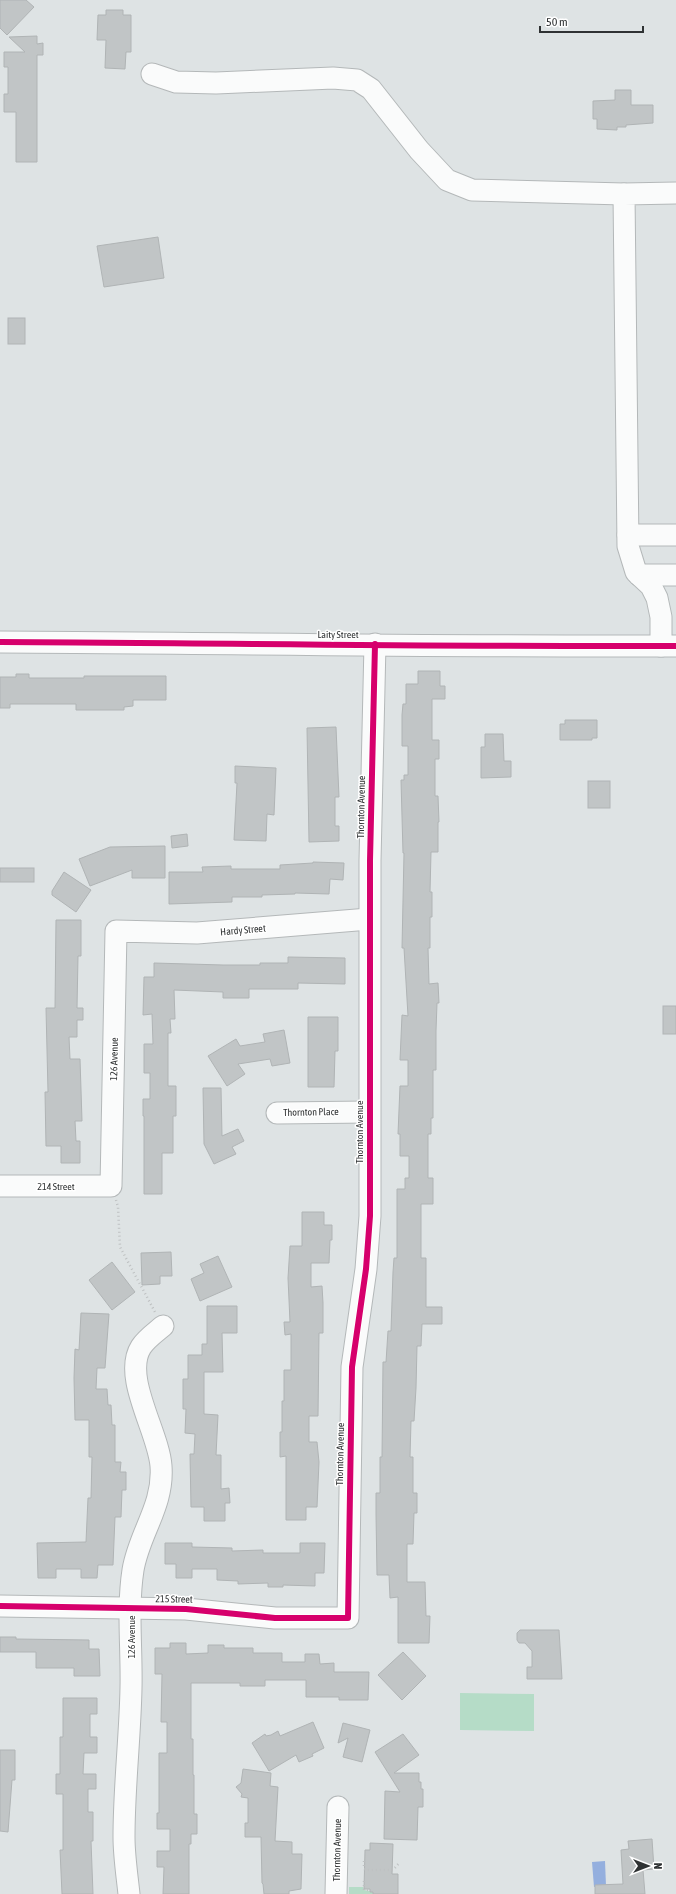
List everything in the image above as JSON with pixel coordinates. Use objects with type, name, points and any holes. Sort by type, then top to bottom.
[{"type":"street","points":[[152,74],[176,82],[216,83],[333,78],[357,80],[371,89],[419,150],[447,180],[472,190],[624,194],[676,193]]},
{"type":"street","points":[[624,194],[628,546],[636,572],[651,586],[657,598],[668,646]]},
{"type":"street","points":[[628,535],[676,535]]},
{"type":"street","points":[[639,575],[676,575]]},
{"type":"street","name":"Laity Street","points":[[0,642],[374,644],[466,646],[668,646]]},
{"type":"street","name":"Thornton Avenue","points":[[348,1618],[352,1367],[366,1269],[369,1232],[369,919],[374,644]]},
{"type":"street","name":"Hardy Street","points":[[116,931],[197,933],[369,919]]},
{"type":"street","name":"126 Avenue","points":[[111,1186],[116,931]]},
{"type":"street","name":"Thornton Place","points":[[277,1113],[369,1112]]},
{"type":"street","name":"214 Street","points":[[0,1186],[111,1186]]},
{"type":"street","name":"126 Avenue","points":[[129,1894],[124,1837],[131,1688],[131,1608],[133,1569],[140,1543],[157,1506],[161,1475],[160,1456],[155,1436],[138,1388],[137,1358],[142,1346],[163,1326]]},
{"type":"street","name":"215 Street","points":[[0,1606],[193,1609],[275,1618],[348,1618]]},
{"type":"street","name":"Thornton Avenue","points":[[336,1894],[338,1807]]},
{"type":"path","points":[[111,1186],[118,1207],[120,1246],[163,1326]]},
{"type":"path","points":[[364,1861],[364,1869],[367,1870],[393,1870],[400,1862]]},
{"type":"path","points":[[364,1880],[364,1890],[370,1890]]},
{"type":"green space","points":[[460,1693],[534,1694],[534,1731],[460,1730]]},
{"type":"green space","points":[[349,1887],[363,1887],[364,1890],[373,1892],[373,1894],[349,1894]]},
{"type":"water","points":[[605,1861],[606,1886],[594,1887],[592,1862]]},
{"type":"building","points":[[0,0],[26,0],[34,7],[7,35],[0,28]]},
{"type":"building","points":[[106,10],[123,10],[123,15],[131,15],[131,52],[126,52],[125,69],[105,68],[106,40],[97,40],[98,15],[106,15]]},
{"type":"building","points":[[37,36],[37,44],[43,43],[43,55],[37,55],[37,162],[16,162],[16,112],[4,112],[4,94],[8,94],[8,67],[4,67],[4,52],[25,52],[9,37]]},
{"type":"building","points":[[615,90],[631,90],[631,105],[653,105],[653,123],[626,125],[626,127],[617,127],[617,130],[597,129],[597,119],[593,119],[593,101],[615,100]]},
{"type":"building","points":[[158,237],[164,278],[104,287],[97,246]]},
{"type":"building","points":[[8,318],[25,318],[25,344],[8,344]]},
{"type":"building","points":[[418,671],[440,671],[440,686],[445,686],[445,699],[432,699],[432,740],[439,740],[439,759],[435,759],[435,796],[438,796],[439,822],[438,852],[431,852],[430,892],[432,892],[432,917],[430,917],[430,948],[428,948],[429,984],[438,983],[439,1003],[437,1003],[436,1070],[433,1070],[433,1118],[431,1118],[431,1134],[428,1134],[428,1178],[433,1178],[433,1204],[421,1204],[421,1258],[426,1258],[426,1307],[442,1307],[442,1324],[422,1324],[421,1346],[417,1346],[414,1421],[411,1421],[410,1457],[413,1457],[413,1493],[417,1493],[417,1513],[414,1513],[413,1544],[407,1544],[407,1582],[425,1582],[426,1616],[430,1616],[429,1643],[398,1643],[398,1597],[390,1598],[389,1575],[377,1575],[376,1493],[380,1493],[380,1457],[382,1457],[383,1362],[386,1362],[388,1331],[391,1331],[394,1258],[397,1258],[397,1189],[405,1189],[405,1178],[409,1178],[409,1156],[400,1156],[400,1134],[398,1134],[400,1086],[408,1086],[408,1060],[400,1060],[402,1015],[408,1016],[404,948],[402,948],[404,853],[401,780],[404,780],[404,775],[408,775],[408,746],[402,746],[402,715],[403,704],[406,704],[406,684],[418,684]]},
{"type":"building","points":[[16,674],[29,674],[29,678],[166,676],[166,700],[133,700],[133,706],[124,707],[124,710],[76,710],[76,704],[10,704],[10,708],[0,708],[0,677],[16,677]]},
{"type":"building","points":[[565,720],[597,720],[597,738],[592,738],[592,740],[560,740],[560,724],[565,724]]},
{"type":"building","points":[[336,727],[339,797],[335,797],[335,826],[339,826],[339,841],[309,842],[307,728]]},
{"type":"building","points":[[485,734],[503,734],[504,761],[511,761],[511,777],[481,778],[481,747],[485,747]]},
{"type":"building","points":[[235,766],[276,768],[274,815],[267,814],[266,841],[234,840],[237,783],[235,783]]},
{"type":"building","points":[[588,781],[610,781],[610,808],[588,808]]},
{"type":"building","points":[[187,834],[188,846],[172,848],[171,836]]},
{"type":"building","points":[[165,846],[165,878],[132,878],[132,870],[90,886],[79,859],[110,847]]},
{"type":"building","points":[[313,862],[344,863],[343,880],[330,879],[329,894],[295,893],[262,895],[262,897],[232,897],[232,902],[169,904],[169,872],[203,872],[202,867],[231,866],[231,869],[280,869],[280,865]]},
{"type":"building","points":[[0,868],[34,868],[34,882],[0,882]]},
{"type":"building","points":[[64,872],[91,890],[76,912],[52,895],[52,891]]},
{"type":"building","points":[[56,920],[81,920],[81,956],[78,956],[77,1008],[83,1008],[83,1020],[77,1020],[77,1037],[69,1037],[70,1059],[80,1059],[82,1121],[75,1121],[76,1141],[80,1141],[80,1163],[61,1163],[61,1146],[46,1146],[45,1092],[48,1092],[46,1008],[55,1008]]},
{"type":"building","points":[[288,957],[345,958],[345,984],[298,983],[298,989],[249,989],[249,998],[223,998],[223,992],[174,990],[175,1019],[170,1019],[171,1033],[168,1033],[168,1086],[176,1086],[176,1116],[173,1116],[173,1153],[162,1153],[162,1194],[144,1194],[143,1099],[150,1099],[150,1073],[144,1073],[144,1044],[153,1044],[152,1014],[143,1015],[144,977],[154,977],[154,963],[260,965],[260,963],[288,963]]},
{"type":"building","points":[[663,1006],[676,1006],[676,1034],[663,1034]]},
{"type":"building","points":[[308,1017],[338,1017],[338,1051],[335,1051],[334,1087],[308,1087]]},
{"type":"building","points":[[284,1030],[290,1063],[272,1066],[270,1059],[238,1064],[245,1074],[227,1086],[208,1056],[236,1039],[240,1046],[265,1042],[263,1034]]},
{"type":"building","points":[[203,1088],[221,1088],[222,1136],[238,1129],[244,1141],[232,1147],[236,1154],[214,1164],[204,1144]]},
{"type":"building","points":[[302,1212],[324,1212],[324,1225],[332,1225],[332,1240],[330,1240],[329,1263],[311,1263],[311,1287],[322,1286],[323,1303],[323,1333],[319,1333],[318,1416],[309,1416],[309,1442],[317,1442],[319,1462],[317,1507],[306,1507],[306,1520],[286,1520],[286,1456],[280,1457],[280,1432],[282,1432],[282,1401],[284,1401],[284,1370],[291,1370],[291,1334],[285,1335],[284,1322],[290,1322],[288,1278],[290,1246],[302,1246]]},
{"type":"building","points":[[171,1252],[172,1276],[160,1276],[160,1284],[142,1285],[141,1253]]},
{"type":"building","points":[[218,1256],[232,1287],[200,1301],[191,1279],[204,1273],[200,1264]]},
{"type":"building","points":[[112,1262],[135,1292],[112,1310],[89,1280]]},
{"type":"building","points":[[207,1306],[237,1306],[237,1333],[222,1333],[223,1372],[204,1372],[204,1414],[218,1415],[216,1455],[221,1455],[221,1489],[229,1488],[230,1503],[225,1503],[225,1521],[204,1521],[204,1507],[191,1507],[190,1454],[194,1454],[195,1434],[185,1433],[186,1409],[183,1409],[183,1379],[188,1379],[188,1355],[202,1355],[202,1344],[207,1344]]},
{"type":"building","points":[[81,1313],[109,1314],[105,1368],[97,1368],[96,1389],[107,1389],[108,1405],[111,1405],[112,1425],[115,1425],[115,1462],[121,1462],[120,1472],[126,1472],[126,1490],[122,1490],[121,1517],[115,1517],[113,1565],[98,1565],[97,1578],[81,1578],[81,1569],[56,1569],[56,1578],[38,1578],[37,1543],[86,1542],[88,1498],[91,1498],[92,1457],[89,1457],[89,1420],[75,1420],[74,1378],[75,1349],[79,1350]]},
{"type":"building","points":[[165,1543],[192,1543],[192,1547],[232,1548],[232,1551],[263,1550],[263,1553],[300,1553],[300,1543],[325,1543],[324,1573],[315,1573],[315,1586],[283,1585],[283,1587],[268,1587],[268,1583],[238,1584],[238,1581],[217,1580],[217,1569],[192,1569],[192,1578],[176,1578],[176,1564],[165,1564]]},
{"type":"building","points":[[520,1630],[559,1630],[562,1679],[527,1679],[527,1667],[532,1667],[532,1651],[525,1643],[519,1643],[517,1640],[517,1633]]},
{"type":"building","points":[[0,1637],[16,1637],[16,1639],[89,1640],[89,1649],[99,1649],[100,1676],[74,1676],[74,1668],[36,1668],[36,1652],[0,1652]]},
{"type":"building","points":[[170,1643],[186,1643],[186,1654],[208,1653],[208,1645],[224,1645],[224,1648],[253,1648],[253,1653],[282,1653],[282,1662],[305,1662],[305,1654],[319,1654],[320,1664],[334,1663],[334,1672],[369,1672],[368,1700],[339,1700],[339,1697],[306,1697],[306,1680],[265,1680],[265,1686],[240,1686],[240,1683],[191,1683],[191,1739],[193,1739],[194,1814],[197,1814],[197,1834],[191,1834],[191,1844],[189,1844],[189,1894],[163,1894],[164,1867],[157,1867],[157,1851],[170,1851],[170,1829],[157,1829],[157,1813],[159,1813],[159,1753],[167,1753],[167,1722],[161,1722],[162,1674],[155,1674],[155,1648],[170,1648]]},
{"type":"building","points":[[403,1652],[426,1676],[402,1700],[378,1675]]},
{"type":"building","points":[[63,1698],[97,1698],[97,1714],[90,1714],[90,1737],[97,1737],[97,1753],[84,1753],[83,1774],[96,1774],[96,1789],[88,1789],[88,1812],[93,1812],[93,1841],[91,1841],[93,1894],[62,1894],[60,1850],[63,1850],[63,1794],[56,1794],[56,1774],[60,1774],[60,1737],[63,1737]]},
{"type":"building","points":[[313,1722],[324,1748],[312,1754],[313,1756],[299,1762],[296,1755],[269,1771],[252,1743],[265,1734],[266,1736],[271,1735],[278,1731],[280,1736]]},
{"type":"building","points":[[343,1723],[370,1730],[362,1762],[343,1757],[348,1738],[338,1743]]},
{"type":"building","points":[[403,1734],[419,1755],[394,1773],[419,1773],[419,1782],[421,1782],[421,1789],[423,1789],[423,1807],[418,1807],[417,1840],[384,1839],[385,1791],[400,1792],[375,1752]]},
{"type":"building","points":[[0,1750],[15,1750],[15,1780],[12,1780],[8,1832],[0,1831]]},
{"type":"building","points":[[243,1769],[271,1773],[270,1786],[278,1787],[275,1841],[292,1842],[292,1854],[302,1854],[301,1889],[289,1891],[289,1894],[264,1894],[262,1883],[261,1837],[245,1837],[245,1823],[248,1823],[248,1798],[241,1797],[242,1794],[236,1787],[241,1783]]},
{"type":"building","points":[[652,1839],[654,1869],[643,1870],[645,1894],[595,1894],[595,1885],[623,1884],[621,1850],[629,1849],[628,1841]]},
{"type":"building","points":[[370,1843],[393,1844],[392,1874],[398,1874],[398,1894],[373,1894],[373,1892],[370,1892],[370,1889],[364,1889],[365,1850],[370,1850]]},
{"type":"cycle path","points":[[0,642],[676,646]]},
{"type":"cycle path","points":[[0,1606],[186,1609],[275,1618],[348,1618],[352,1367],[366,1269],[370,1216],[370,861],[375,644]]}]
